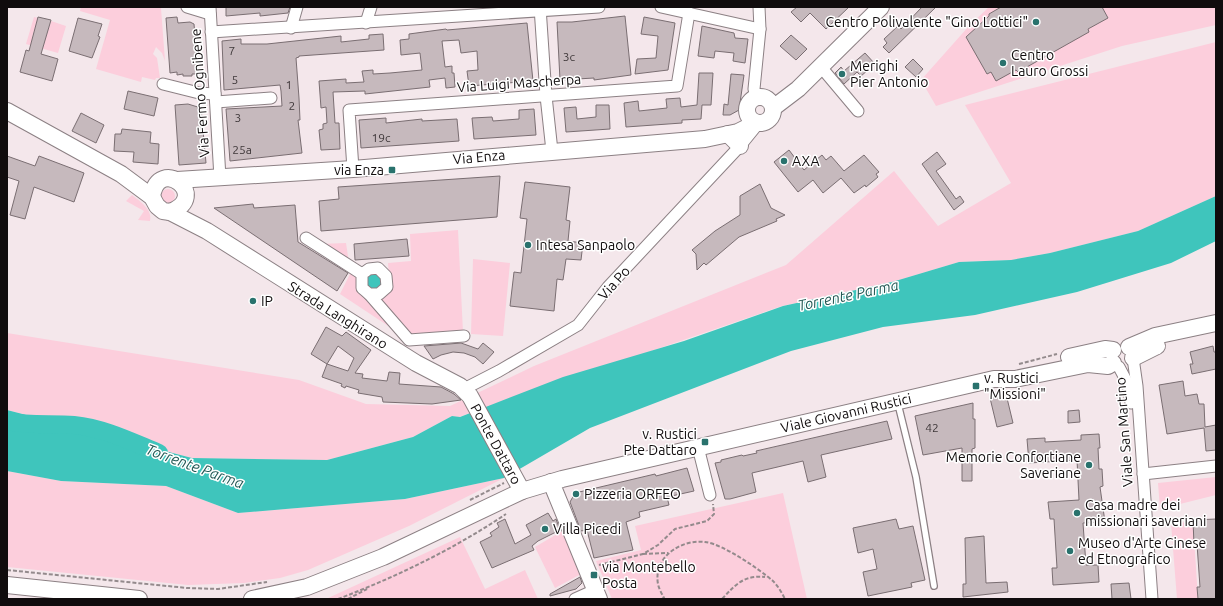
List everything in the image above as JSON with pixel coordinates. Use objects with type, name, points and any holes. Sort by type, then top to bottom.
[{"type":"street","points":[[187,7],[210,10]]},
{"type":"street","points":[[291,28],[297,7]]},
{"type":"street","points":[[366,23],[371,7]]},
{"type":"street","points":[[211,32],[366,23],[448,12],[599,7]]},
{"type":"street","points":[[661,7],[760,29]]},
{"type":"street","points":[[759,7],[760,29],[754,89],[766,102],[798,89],[881,7]]},
{"type":"street","points":[[540,9],[546,96],[552,151]]},
{"type":"street","name":"Via Fermo Ognibene","points":[[210,10],[220,178]]},
{"type":"street","name":"Via Luigi Mascherpa","points":[[353,169],[349,110],[677,86],[689,13]]},
{"type":"street","points":[[821,67],[858,111]]},
{"type":"street","points":[[163,84],[215,98],[271,98]]},
{"type":"street","name":"Via Po","points":[[467,392],[495,373],[578,325],[736,137],[754,120],[770,119],[766,102],[752,99],[747,106],[754,120]]},
{"type":"street","name":"Strada Langhirano","points":[[7,112],[121,174],[152,197],[157,206],[163,211],[170,212],[206,231],[416,363],[467,392]]},
{"type":"street","name":"Via Enza","points":[[177,180],[353,169],[552,151],[736,137]]},
{"type":"street","name":"Strada Langhirano","points":[[121,174],[159,181],[167,178],[177,180],[183,186],[185,198],[206,231]]},
{"type":"street","name":"Via Enza","points":[[185,198],[220,178]]},
{"type":"street","points":[[152,197],[154,188],[159,181]]},
{"type":"street","points":[[170,212],[180,208],[185,198]]},
{"type":"street","points":[[306,238],[362,274]]},
{"type":"street","points":[[362,274],[369,269],[378,268],[386,276],[387,287],[379,294],[369,294]]},
{"type":"street","points":[[362,274],[362,288],[409,340],[464,336]]},
{"type":"street","name":"Viale Giovanni Rustici","points":[[252,599],[308,588],[383,557],[512,490],[994,379],[1015,378],[1088,364],[1108,366],[1115,360],[1128,366],[1131,352],[1155,336],[1216,323]]},
{"type":"street","name":"Viale Giovanni Rustici","points":[[1131,352],[1216,332]]},
{"type":"street","name":"Viale San Martino","points":[[1131,352],[1143,474],[1152,599]]},
{"type":"street","name":"Viale San Martino","points":[[1115,360],[1130,391],[1145,599]]},
{"type":"street","name":"Ponte Dattaro","points":[[467,392],[512,490]]},
{"type":"street","points":[[698,448],[710,495]]},
{"type":"street","points":[[1143,474],[1216,466]]},
{"type":"street","points":[[551,482],[597,595],[576,599]]},
{"type":"street","points":[[7,585],[139,599]]},
{"type":"lane","points":[[897,401],[916,477],[934,586]]},
{"type":"path","points":[[469,501],[512,490]]},
{"type":"path","points":[[348,599],[475,533],[512,490]]},
{"type":"path","points":[[643,554],[658,545],[675,529],[711,519],[714,514],[710,495]]},
{"type":"path","points":[[663,599],[658,584],[659,566],[668,553],[683,544],[705,542],[727,550],[774,582],[785,599]]},
{"type":"path","points":[[596,566],[643,554],[668,553]]},
{"type":"path","points":[[7,570],[188,588],[218,588],[271,581]]},
{"type":"path","points":[[722,599],[742,581],[752,576],[766,577]]},
{"type":"path","points":[[338,599],[377,584]]},
{"type":"shaded area","points":[[81,7],[161,8],[165,61],[162,53],[156,47],[153,54],[157,58],[160,78],[156,78],[155,80],[142,77],[141,82],[96,69],[110,20],[80,11]]},
{"type":"shaded area","name":"Centro Lauro Grossi","points":[[989,7],[1216,7],[1216,25],[1122,46],[936,106],[921,80],[969,26]]},
{"type":"shaded area","points":[[34,17],[38,18],[32,37],[45,40],[51,21],[66,26],[58,53],[26,44]]},
{"type":"shaded area","points":[[1216,42],[1216,196],[1138,231],[1050,253],[1011,260],[959,262],[892,282],[782,306],[459,417],[452,416],[413,437],[327,460],[192,458],[7,410],[7,333],[299,380],[366,404],[450,406],[534,366],[786,265],[894,171],[938,226],[1011,183],[965,105]]},
{"type":"shaded area","points":[[165,189],[171,189],[175,193],[175,199],[171,203],[165,203],[161,199],[161,193]]},
{"type":"shaded area","points":[[132,195],[148,210],[150,213],[150,221],[138,220],[144,211],[126,201]]},
{"type":"shaded area","points":[[458,230],[463,332],[405,337],[340,294],[351,272],[319,244],[346,243],[349,263],[359,264],[360,293],[390,291],[388,263],[411,261],[410,234]]},
{"type":"shaded area","points":[[473,259],[510,263],[503,336],[471,334]]},
{"type":"shaded area","points":[[7,471],[61,481],[166,486],[238,513],[405,499],[504,478],[409,526],[308,570],[280,578],[244,583],[188,585],[7,567]]},
{"type":"shaded area","points":[[1216,477],[1216,495],[1160,509],[1158,483]]},
{"type":"shaded area","points":[[783,493],[807,599],[612,599],[596,561],[641,550],[635,526]]},
{"type":"shaded area","points":[[1193,522],[1198,599],[1177,599],[1171,523]]},
{"type":"shaded area","points":[[564,530],[581,574],[555,588],[535,547]]},
{"type":"shaded area","points":[[460,537],[485,589],[525,570],[538,599],[326,599]]},
{"type":"water","points":[[1216,196],[1216,241],[1171,263],[1077,292],[975,315],[883,327],[791,351],[590,428],[504,478],[405,499],[238,513],[166,486],[61,481],[7,471],[7,410],[192,458],[327,460],[413,437],[452,416],[460,417],[563,377],[684,341],[783,306],[892,282],[959,262],[1011,260],[1050,253],[1138,231]]},
{"type":"water","points":[[374,274],[381,279],[382,282],[377,289],[374,290],[367,285],[366,282],[371,275]]},
{"type":"building","points":[[226,7],[290,7],[288,13],[260,16],[260,13],[226,16]]},
{"type":"building","points":[[797,7],[849,7],[826,29],[810,13],[801,22],[791,12]]},
{"type":"building","points":[[922,7],[936,7],[889,53],[883,47],[887,43],[884,39],[898,26],[901,29]]},
{"type":"building","points":[[1001,7],[1102,7],[1108,18],[1088,29],[1089,32],[1018,72],[1016,70],[996,81],[991,72],[987,74],[966,37],[989,16],[989,14]]},
{"type":"building","points":[[625,16],[631,75],[594,80],[594,78],[560,80],[557,22],[572,22]]},
{"type":"building","points":[[38,17],[51,20],[41,54],[58,59],[52,81],[20,72],[26,50],[29,51]]},
{"type":"building","points":[[177,17],[178,23],[190,22],[194,24],[198,74],[192,74],[192,76],[183,76],[183,74],[177,75],[177,72],[170,73],[166,18]]},
{"type":"building","points":[[644,17],[675,23],[668,70],[635,74],[637,59],[656,58],[658,36],[641,34]]},
{"type":"building","points":[[78,18],[102,24],[98,36],[100,37],[92,58],[69,51]]},
{"type":"building","points":[[527,23],[533,81],[469,86],[467,71],[478,70],[477,51],[461,53],[459,40],[442,41],[445,67],[452,66],[455,87],[446,88],[445,78],[429,80],[430,87],[365,94],[365,91],[333,92],[335,123],[339,123],[340,149],[321,150],[319,130],[323,129],[323,124],[327,123],[326,107],[321,108],[319,81],[346,79],[346,83],[364,82],[362,71],[373,70],[373,74],[422,70],[420,53],[401,55],[400,40],[409,39],[409,34],[446,29]]},
{"type":"building","points":[[702,26],[734,33],[735,38],[748,39],[745,63],[733,61],[734,53],[715,51],[714,58],[698,56]]},
{"type":"building","points":[[383,34],[384,50],[299,56],[296,58],[300,120],[298,120],[302,153],[230,161],[226,109],[282,106],[281,91],[280,85],[224,90],[222,41],[241,39],[241,44],[267,44],[341,36],[341,42],[369,39],[369,35]]},
{"type":"building","points":[[791,35],[807,49],[796,60],[780,46]]},
{"type":"building","points":[[865,53],[875,64],[861,76],[857,72],[844,84],[835,73],[841,67],[844,71]]},
{"type":"building","points":[[913,59],[923,69],[916,77],[905,67]]},
{"type":"building","points":[[699,73],[713,73],[711,105],[702,105],[701,119],[682,120],[682,123],[626,127],[624,103],[638,101],[639,111],[667,108],[666,99],[680,98],[681,107],[697,105]]},
{"type":"building","points":[[731,74],[744,75],[739,110],[730,115],[723,115],[724,104],[728,105]]},
{"type":"building","points":[[128,91],[158,98],[154,116],[124,109]]},
{"type":"building","points":[[188,104],[201,108],[206,163],[179,165],[175,105]]},
{"type":"building","points":[[596,105],[609,105],[610,129],[566,132],[564,108],[576,107],[577,119],[596,117]]},
{"type":"building","points":[[534,109],[536,135],[474,139],[472,118],[492,117],[493,121],[519,119],[519,110]]},
{"type":"building","points":[[81,113],[104,125],[96,143],[72,131]]},
{"type":"building","points":[[386,118],[386,123],[422,119],[422,121],[457,119],[459,141],[361,148],[359,120]]},
{"type":"building","points":[[122,129],[151,132],[150,143],[159,144],[158,164],[133,162],[134,152],[114,151],[115,134],[121,134]]},
{"type":"building","points":[[789,150],[804,170],[822,155],[826,160],[831,156],[844,171],[864,155],[879,172],[876,174],[878,177],[866,187],[865,185],[854,193],[841,178],[823,193],[813,180],[798,192],[774,162]]},
{"type":"building","points":[[937,152],[946,164],[936,171],[956,199],[960,196],[964,202],[954,210],[922,164]]},
{"type":"building","points":[[7,156],[35,166],[39,156],[84,173],[74,202],[34,187],[25,219],[10,215],[19,181],[7,177]]},
{"type":"building","points":[[500,176],[497,217],[321,231],[319,201],[339,199],[338,187]]},
{"type":"building","points":[[525,182],[570,187],[566,220],[570,221],[568,241],[583,243],[581,260],[566,259],[563,280],[557,279],[554,311],[510,306],[514,272],[521,273],[527,219],[520,218]]},
{"type":"building","points":[[760,184],[771,208],[785,215],[776,219],[777,221],[739,237],[706,265],[704,263],[697,270],[696,254],[692,250],[715,231],[740,215],[740,196]]},
{"type":"building","points":[[253,204],[254,208],[295,205],[298,242],[348,273],[337,291],[214,208]]},
{"type":"building","points":[[407,239],[409,256],[355,260],[354,244]]},
{"type":"building","points":[[326,327],[342,336],[346,332],[371,350],[355,373],[363,374],[362,378],[387,381],[389,372],[400,373],[399,384],[441,387],[454,394],[461,400],[432,404],[383,402],[382,397],[358,393],[359,390],[346,386],[345,388],[341,386],[342,384],[322,377],[327,364],[311,354]],"holes":[[[338,346],[354,358],[348,371],[327,364]]]},
{"type":"building","points":[[461,343],[478,349],[483,343],[494,352],[483,364],[475,357],[464,353],[453,352],[433,359],[424,346]]},
{"type":"building","points":[[1213,346],[1214,352],[1216,352],[1216,369],[1192,374],[1190,364],[1193,364],[1190,352]]},
{"type":"building","points":[[1183,381],[1185,396],[1197,394],[1199,404],[1204,404],[1205,427],[1216,425],[1216,450],[1206,451],[1204,428],[1167,434],[1159,385]]},
{"type":"building","points":[[1006,394],[1013,423],[997,427],[990,398]]},
{"type":"building","points":[[973,403],[973,419],[975,419],[975,448],[972,449],[972,481],[962,481],[962,448],[923,455],[915,416]]},
{"type":"building","points":[[1079,410],[1080,422],[1068,423],[1068,411]]},
{"type":"building","points":[[887,421],[892,439],[821,455],[826,477],[808,482],[803,461],[752,473],[756,492],[725,499],[715,463],[721,462],[721,460],[757,453],[756,451]]},
{"type":"building","name":"Casa madre dei missionari saveriani","points":[[1099,434],[1099,469],[1102,469],[1103,486],[1100,487],[1105,522],[1083,523],[1086,565],[1098,565],[1099,582],[1053,585],[1052,568],[1057,568],[1054,519],[1050,519],[1048,502],[1079,500],[1077,460],[1029,463],[1027,439],[1045,438],[1045,442],[1081,440],[1081,435]]},
{"type":"building","points":[[687,468],[694,491],[667,497],[669,505],[639,512],[640,517],[626,522],[633,550],[594,558],[587,530],[581,531],[570,502],[575,493]]},
{"type":"building","points":[[548,513],[553,521],[556,519],[560,530],[538,541],[532,546],[534,550],[492,568],[480,542],[492,536],[490,533],[499,527],[497,523],[505,519],[515,544],[531,535],[526,525]]},
{"type":"building","points":[[896,519],[899,529],[913,526],[925,580],[911,583],[912,587],[868,596],[863,572],[877,569],[873,549],[858,553],[853,528]]},
{"type":"building","points":[[1216,519],[1216,599],[1198,599],[1197,587],[1200,587],[1197,544],[1194,545],[1193,520]]},
{"type":"building","points":[[984,536],[986,583],[1007,582],[1008,592],[963,597],[963,584],[966,584],[965,538]]},
{"type":"building","points":[[580,577],[582,583],[576,589],[550,596],[550,594]]},
{"type":"building","points":[[1129,583],[1131,599],[1112,599],[1111,584]]},
{"type":"waterway","name":"Torrente Parma","points":[[7,421],[66,424],[96,429],[118,436],[159,453]]},
{"type":"place","name":"Centro Polivalente \"Gino Lottici\"","points":[[1036,22]]},
{"type":"place","name":"Centro Lauro Grossi","points":[[1003,63]]},
{"type":"place","name":"Merighi Pier Antonio","points":[[842,74]]},
{"type":"place","name":"AXA","points":[[784,161]]},
{"type":"place","name":"via Enza","points":[[392,170]]},
{"type":"place","name":"Intesa Sanpaolo","points":[[528,245]]},
{"type":"place","name":"IP","points":[[253,301]]},
{"type":"place","name":"v. Rustici \"Missioni\"","points":[[976,386]]},
{"type":"place","name":"v. Rustici Pte Dattaro","points":[[705,442]]},
{"type":"place","name":"Memorie Confortiane Saveriane","points":[[1089,465]]},
{"type":"place","name":"Pizzeria ORFEO","points":[[576,494]]},
{"type":"place","name":"Casa madre dei missionari saveriani","points":[[1077,513]]},
{"type":"place","name":"Villa Picedi","points":[[545,529]]},
{"type":"place","name":"Museo d'Arte Cinese ed Etnografico","points":[[1070,551]]},
{"type":"place","name":"via Montebello Posta","points":[[594,575]]}]
